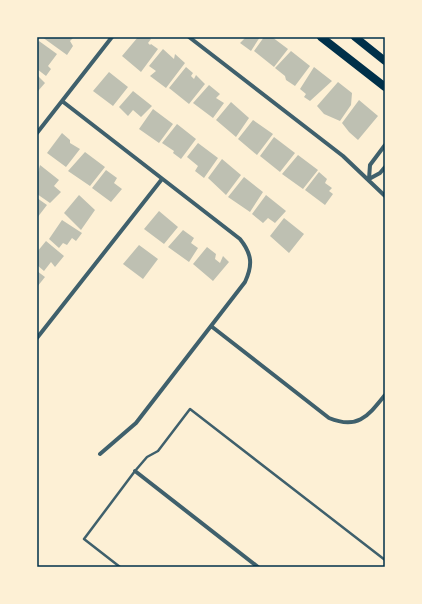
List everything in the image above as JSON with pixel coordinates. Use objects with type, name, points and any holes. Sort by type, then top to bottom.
[{"type":"main road","points":[[320,37],[385,87]]},
{"type":"main road","points":[[355,37],[385,60]]},
{"type":"street","points":[[37,133],[112,37]]},
{"type":"street","points":[[189,37],[343,156],[369,179],[385,196]]},
{"type":"street","points":[[62,101],[240,239],[248,248],[251,259],[250,271],[245,282],[136,423],[100,454]]},
{"type":"street","points":[[369,179],[370,165],[385,145]]},
{"type":"street","points":[[369,179],[380,173],[385,167]]},
{"type":"street","points":[[37,338],[162,179]]},
{"type":"street","points":[[211,326],[329,418],[339,422],[350,424],[361,420],[370,414],[385,394]]},
{"type":"street","points":[[135,471],[258,567]]},
{"type":"lane","points":[[120,567],[84,539],[135,471],[147,457],[158,450],[190,409],[385,560]]},
{"type":"building","points":[[42,37],[74,37],[70,41],[73,46],[67,55]]},
{"type":"building","points":[[138,37],[148,37],[151,39],[148,43],[158,49],[141,72],[122,56]]},
{"type":"building","points":[[243,37],[260,37],[251,51],[240,43],[245,38]]},
{"type":"building","points":[[264,37],[272,37],[288,49],[274,67],[254,51]]},
{"type":"building","points":[[39,41],[57,54],[48,66],[51,69],[46,76],[37,69],[37,44]]},
{"type":"building","points":[[163,49],[174,59],[175,54],[185,63],[166,88],[150,76],[156,71],[149,66]]},
{"type":"building","points":[[291,51],[310,66],[295,86],[286,80],[285,76],[275,68]]},
{"type":"building","points":[[186,67],[193,73],[191,76],[194,79],[196,75],[205,84],[189,104],[169,88]]},
{"type":"building","points":[[314,67],[332,81],[310,101],[304,97],[306,94],[300,89]]},
{"type":"building","points":[[109,72],[128,87],[113,106],[93,91]]},
{"type":"building","points":[[37,75],[45,83],[38,91],[37,90]]},
{"type":"building","points":[[338,82],[352,93],[351,105],[340,121],[324,114],[317,106]]},
{"type":"building","points":[[209,85],[220,94],[216,98],[224,103],[213,118],[193,103]]},
{"type":"building","points":[[133,91],[152,106],[141,117],[133,110],[128,116],[119,107]]},
{"type":"building","points":[[359,100],[378,116],[358,140],[342,123]]},
{"type":"building","points":[[231,102],[249,118],[236,137],[216,120]]},
{"type":"building","points":[[153,109],[173,124],[159,143],[139,129]]},
{"type":"building","points":[[253,120],[273,134],[257,155],[238,139]]},
{"type":"building","points":[[177,124],[196,139],[181,159],[173,153],[174,151],[162,143]]},
{"type":"building","points":[[62,133],[70,140],[70,143],[80,149],[66,167],[47,153]]},
{"type":"building","points":[[274,137],[295,153],[280,172],[260,156]]},
{"type":"building","points":[[198,143],[218,158],[204,178],[195,171],[198,166],[187,157]]},
{"type":"building","points":[[85,152],[105,167],[90,186],[68,171]]},
{"type":"building","points":[[298,155],[318,170],[303,189],[282,174]]},
{"type":"building","points":[[222,159],[241,175],[226,195],[208,178]]},
{"type":"building","points":[[40,165],[59,180],[54,186],[61,192],[50,203],[37,194],[37,176]]},
{"type":"building","points":[[106,170],[117,178],[114,183],[122,189],[111,202],[92,188]]},
{"type":"building","points":[[319,172],[327,179],[325,183],[332,188],[329,191],[333,194],[325,205],[305,190]]},
{"type":"building","points":[[244,177],[263,192],[250,212],[228,197]]},
{"type":"building","points":[[79,195],[95,210],[81,230],[64,213]]},
{"type":"building","points":[[266,195],[286,211],[275,223],[268,218],[263,223],[252,214]]},
{"type":"building","points":[[37,198],[47,205],[37,218]]},
{"type":"building","points":[[159,211],[178,227],[164,244],[144,229]]},
{"type":"building","points":[[284,218],[304,234],[289,253],[270,236]]},
{"type":"building","points":[[62,220],[82,233],[76,241],[72,238],[67,245],[63,243],[59,248],[49,239]]},
{"type":"building","points":[[183,230],[194,238],[191,243],[198,248],[189,262],[168,247]]},
{"type":"building","points":[[46,241],[64,256],[55,267],[51,262],[44,271],[37,265],[37,252]]},
{"type":"building","points":[[139,245],[158,259],[143,279],[123,264]]},
{"type":"building","points":[[207,247],[216,254],[215,259],[220,263],[223,256],[229,262],[213,281],[193,264]]},
{"type":"building","points":[[37,271],[45,277],[37,287]]}]
